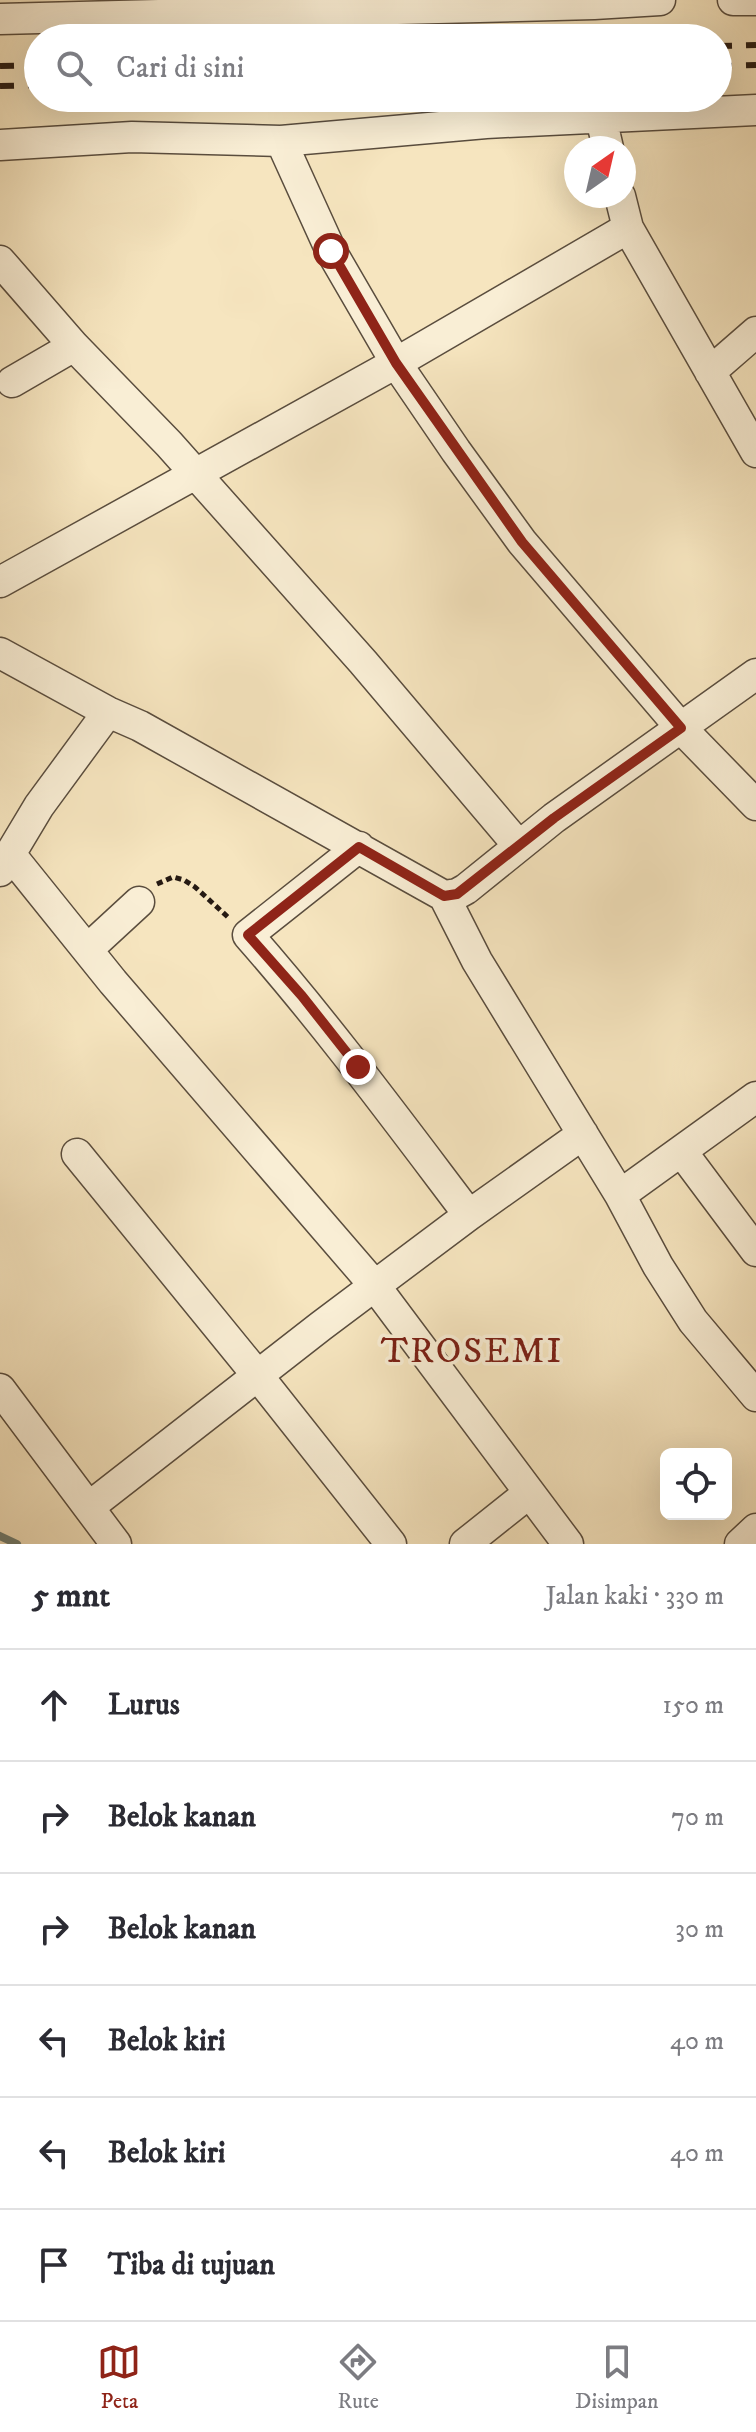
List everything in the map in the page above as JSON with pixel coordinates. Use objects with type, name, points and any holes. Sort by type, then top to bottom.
[{"type":"street","points":[[0,19],[331,5],[660,0]]},
{"type":"street","points":[[733,0],[756,0]]},
{"type":"street","points":[[732,111],[756,110]]},
{"type":"street","points":[[0,145],[132,137],[281,141],[486,123],[717,112]]},
{"type":"street","points":[[601,118],[605,136]]},
{"type":"street","points":[[281,141],[331,251],[396,363],[522,542],[681,728],[756,805]]},
{"type":"street","points":[[623,208],[628,228],[756,452]]},
{"type":"street","points":[[0,582],[396,363],[628,228]]},
{"type":"street","points":[[0,261],[74,346],[133,404],[363,662],[518,845]]},
{"type":"street","points":[[710,372],[756,332]]},
{"type":"street","points":[[12,382],[74,346]]},
{"type":"street","points":[[0,653],[140,726],[444,896],[477,961],[620,1195],[658,1266],[693,1321],[756,1396]]},
{"type":"street","points":[[444,896],[466,889],[518,845],[756,674]]},
{"type":"street","points":[[108,712],[39,806],[5,862],[88,949],[375,1286],[568,1544]]},
{"type":"street","points":[[359,847],[248,935],[302,996],[469,1215]]},
{"type":"street","points":[[88,949],[139,902]]},
{"type":"street","points":[[620,1195],[756,1097]]},
{"type":"street","points":[[89,1507],[469,1215],[583,1134]]},
{"type":"street","points":[[682,1152],[756,1251]]},
{"type":"street","points":[[77,1154],[391,1544]]},
{"type":"street","points":[[0,1389],[116,1544]]},
{"type":"street","points":[[465,1544],[529,1493]]},
{"type":"street","points":[[740,1544],[756,1529]]},
{"type":"path","points":[[139,902],[159,882],[173,877],[184,880],[248,935]]},
{"type":"waterway","points":[[0,1536],[17,1544]]},
{"type":"railway","points":[[732,46],[756,45]]},
{"type":"railway","points":[[0,66],[24,65]]},
{"type":"railway","points":[[732,66],[756,65]]},
{"type":"railway","points":[[0,86],[24,85]]},
{"type":"district","name":"TROSEMI","points":[[472,1351]]},
{"type":"route","points":[[331,251],[396,363],[522,542],[681,728],[554,818],[457,894],[444,896],[359,847],[248,935],[302,996],[358,1067]]}]
